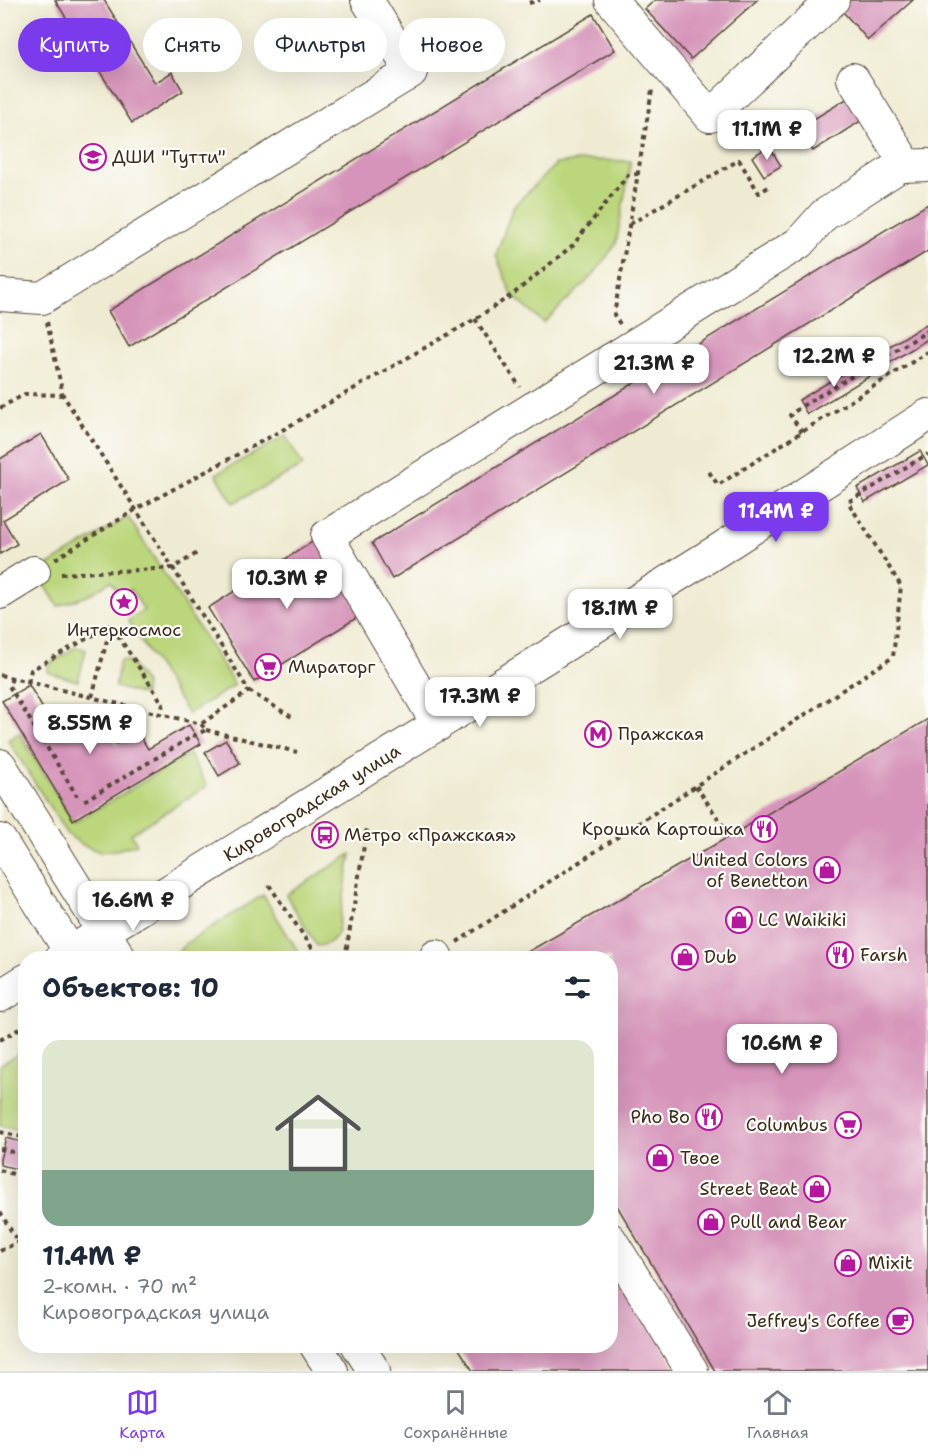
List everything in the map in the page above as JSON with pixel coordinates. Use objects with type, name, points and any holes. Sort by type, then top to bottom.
[{"type":"street","points":[[0,295],[42,298],[411,72],[366,0]]},
{"type":"street","points":[[611,0],[710,116],[833,0]]},
{"type":"street","points":[[853,79],[917,165]]},
{"type":"street","points":[[438,725],[327,536],[799,243],[824,215],[900,166],[917,165]]},
{"type":"street","name":"Кировоградская улица","points":[[75,951],[795,502],[928,416]]},
{"type":"street","points":[[0,593],[31,574]]},
{"type":"street","points":[[0,765],[115,951]]},
{"type":"street","points":[[0,840],[65,951]]},
{"type":"street","points":[[0,996],[18,986]]},
{"type":"street","points":[[618,1252],[692,1371]]},
{"type":"street","points":[[320,1353],[332,1371]]},
{"type":"street","points":[[362,1353],[374,1371]]},
{"type":"path","points":[[529,3],[540,0]]},
{"type":"path","points":[[614,315],[653,87]]},
{"type":"path","points":[[630,224],[739,160],[759,193],[770,186]]},
{"type":"path","points":[[31,574],[135,510],[277,433],[512,296],[573,244],[628,175],[638,174]]},
{"type":"path","points":[[42,298],[63,395],[249,691],[295,719]]},
{"type":"path","points":[[475,319],[516,382]]},
{"type":"path","points":[[802,432],[790,415],[928,331]]},
{"type":"path","points":[[709,472],[718,485],[928,352]]},
{"type":"path","points":[[0,408],[25,394],[63,395]]},
{"type":"path","points":[[445,951],[893,657],[901,586],[848,502],[928,454]]},
{"type":"path","points":[[31,574],[173,568],[199,552]]},
{"type":"path","points":[[28,682],[31,670],[111,624]]},
{"type":"path","points":[[92,697],[111,624]]},
{"type":"path","points":[[111,624],[163,704],[160,714]]},
{"type":"path","points":[[0,675],[201,724],[206,730],[297,752]]},
{"type":"path","points":[[12,678],[9,686],[77,796]]},
{"type":"path","points":[[201,724],[249,691]]},
{"type":"path","points":[[82,802],[206,730]]},
{"type":"path","points":[[696,786],[730,836]]},
{"type":"path","points":[[346,951],[367,828]]},
{"type":"path","points":[[269,885],[314,951]]},
{"type":"path","points":[[0,1040],[18,1030]]},
{"type":"path","points":[[0,1132],[18,1136]]},
{"type":"path","points":[[0,1149],[18,1153]]},
{"type":"path","points":[[0,1170],[18,1176]]},
{"type":"path","points":[[0,1212],[18,1242],[0,1251]]},
{"type":"green space","points":[[586,160],[631,161],[616,244],[594,274],[544,323],[512,295],[496,255],[513,207],[556,164]]},
{"type":"green space","points":[[286,436],[303,466],[233,503],[216,474]]},
{"type":"green space","points":[[128,517],[235,685],[188,714],[128,621],[144,610],[131,589],[121,595],[111,581],[87,596],[58,606],[37,572]]},
{"type":"green space","points":[[76,647],[86,650],[78,681],[47,672],[49,664]]},
{"type":"green space","points":[[120,660],[130,662],[146,685],[144,695],[115,687]]},
{"type":"green space","points":[[19,733],[74,823],[189,754],[207,786],[131,834],[137,844],[100,852],[81,844],[66,833],[8,740]]},
{"type":"green space","points":[[351,854],[337,935],[328,943],[317,946],[286,895]]},
{"type":"green space","points":[[263,895],[298,951],[179,951],[186,943]]},
{"type":"green space","points":[[18,1054],[18,1130],[0,1126],[0,1065]]},
{"type":"building","points":[[55,0],[104,0],[115,18],[66,18]]},
{"type":"building","points":[[655,0],[757,0],[691,59],[645,9]]},
{"type":"building","points":[[843,0],[913,0],[868,40],[837,5]]},
{"type":"building","points":[[593,14],[615,50],[129,347],[108,311],[498,72],[505,72],[505,68]]},
{"type":"building","points":[[131,44],[143,63],[143,72],[148,72],[155,83],[172,72],[183,91],[132,123],[100,72],[131,72]]},
{"type":"building","points":[[853,95],[867,117],[813,151],[799,128]]},
{"type":"building","points":[[769,146],[781,166],[764,176],[752,157]]},
{"type":"building","points":[[928,204],[928,251],[392,579],[372,543]]},
{"type":"building","points":[[928,323],[928,339],[886,365],[878,353]]},
{"type":"building","points":[[862,362],[870,376],[807,414],[799,400]]},
{"type":"building","points":[[41,434],[69,480],[3,520],[17,544],[0,554],[0,459]]},
{"type":"building","points":[[920,451],[928,465],[865,502],[857,488]]},
{"type":"building","points":[[320,537],[366,612],[254,682],[208,608]]},
{"type":"building","points":[[29,685],[53,726],[71,715],[83,735],[104,723],[116,744],[137,731],[148,749],[189,725],[201,744],[73,820],[2,701]]},
{"type":"building","points":[[928,719],[928,1371],[715,1371],[618,1207],[618,951],[529,951]]},
{"type":"building","points":[[226,740],[240,763],[219,776],[205,752]]},
{"type":"building","points":[[6,1138],[18,1141],[18,1169],[0,1165]]},
{"type":"building","points":[[618,1273],[678,1371],[473,1371],[461,1353],[618,1353]]},
{"type":"place","name":"ДШИ \"Тутти\"","points":[[93,157]]},
{"type":"place","name":"Интеркосмос","points":[[124,602]]},
{"type":"place","name":"Мираторг","points":[[268,667]]},
{"type":"place","name":"Пражская","points":[[598,734]]},
{"type":"place","name":"Крошка Картошка","points":[[764,829]]},
{"type":"place","name":"Метро «Пражская»","points":[[325,835]]},
{"type":"place","name":"United Colors of Benetton","points":[[827,870]]},
{"type":"place","name":"LC Waikiki","points":[[739,920]]},
{"type":"place","name":"Farsh","points":[[840,955]]},
{"type":"place","name":"Dub","points":[[685,957]]},
{"type":"place","name":"Pho Bo","points":[[709,1117]]},
{"type":"place","name":"Columbus","points":[[848,1125]]},
{"type":"place","name":"Твое","points":[[660,1158]]},
{"type":"place","name":"Street Beat","points":[[817,1189]]},
{"type":"place","name":"Pull and Bear","points":[[711,1222]]},
{"type":"place","name":"Mixit","points":[[848,1263]]},
{"type":"place","name":"Jeffrey's Coffee","points":[[900,1321]]}]
